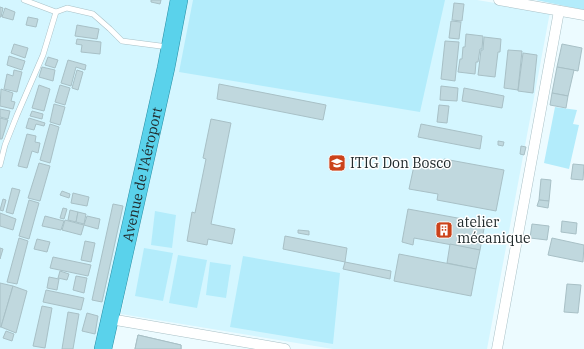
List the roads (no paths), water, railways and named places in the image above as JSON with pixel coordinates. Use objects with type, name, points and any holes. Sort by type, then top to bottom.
[{"type":"highway","name":"Avenue de l'Aéroport","points":[[103,349],[170,47],[179,0]]},
{"type":"street","points":[[499,0],[584,15]]},
{"type":"street","points":[[497,349],[559,11]]},
{"type":"street","points":[[110,319],[285,349]]},
{"type":"lane","points":[[24,0],[56,12],[67,8],[93,14],[122,41],[170,47]]},
{"type":"lane","points":[[0,165],[17,115],[43,55],[56,12]]},
{"type":"place","name":"ITIG Don Bosco","points":[[337,163]]},
{"type":"place","name":"atelier mécanique","points":[[444,230]]}]
